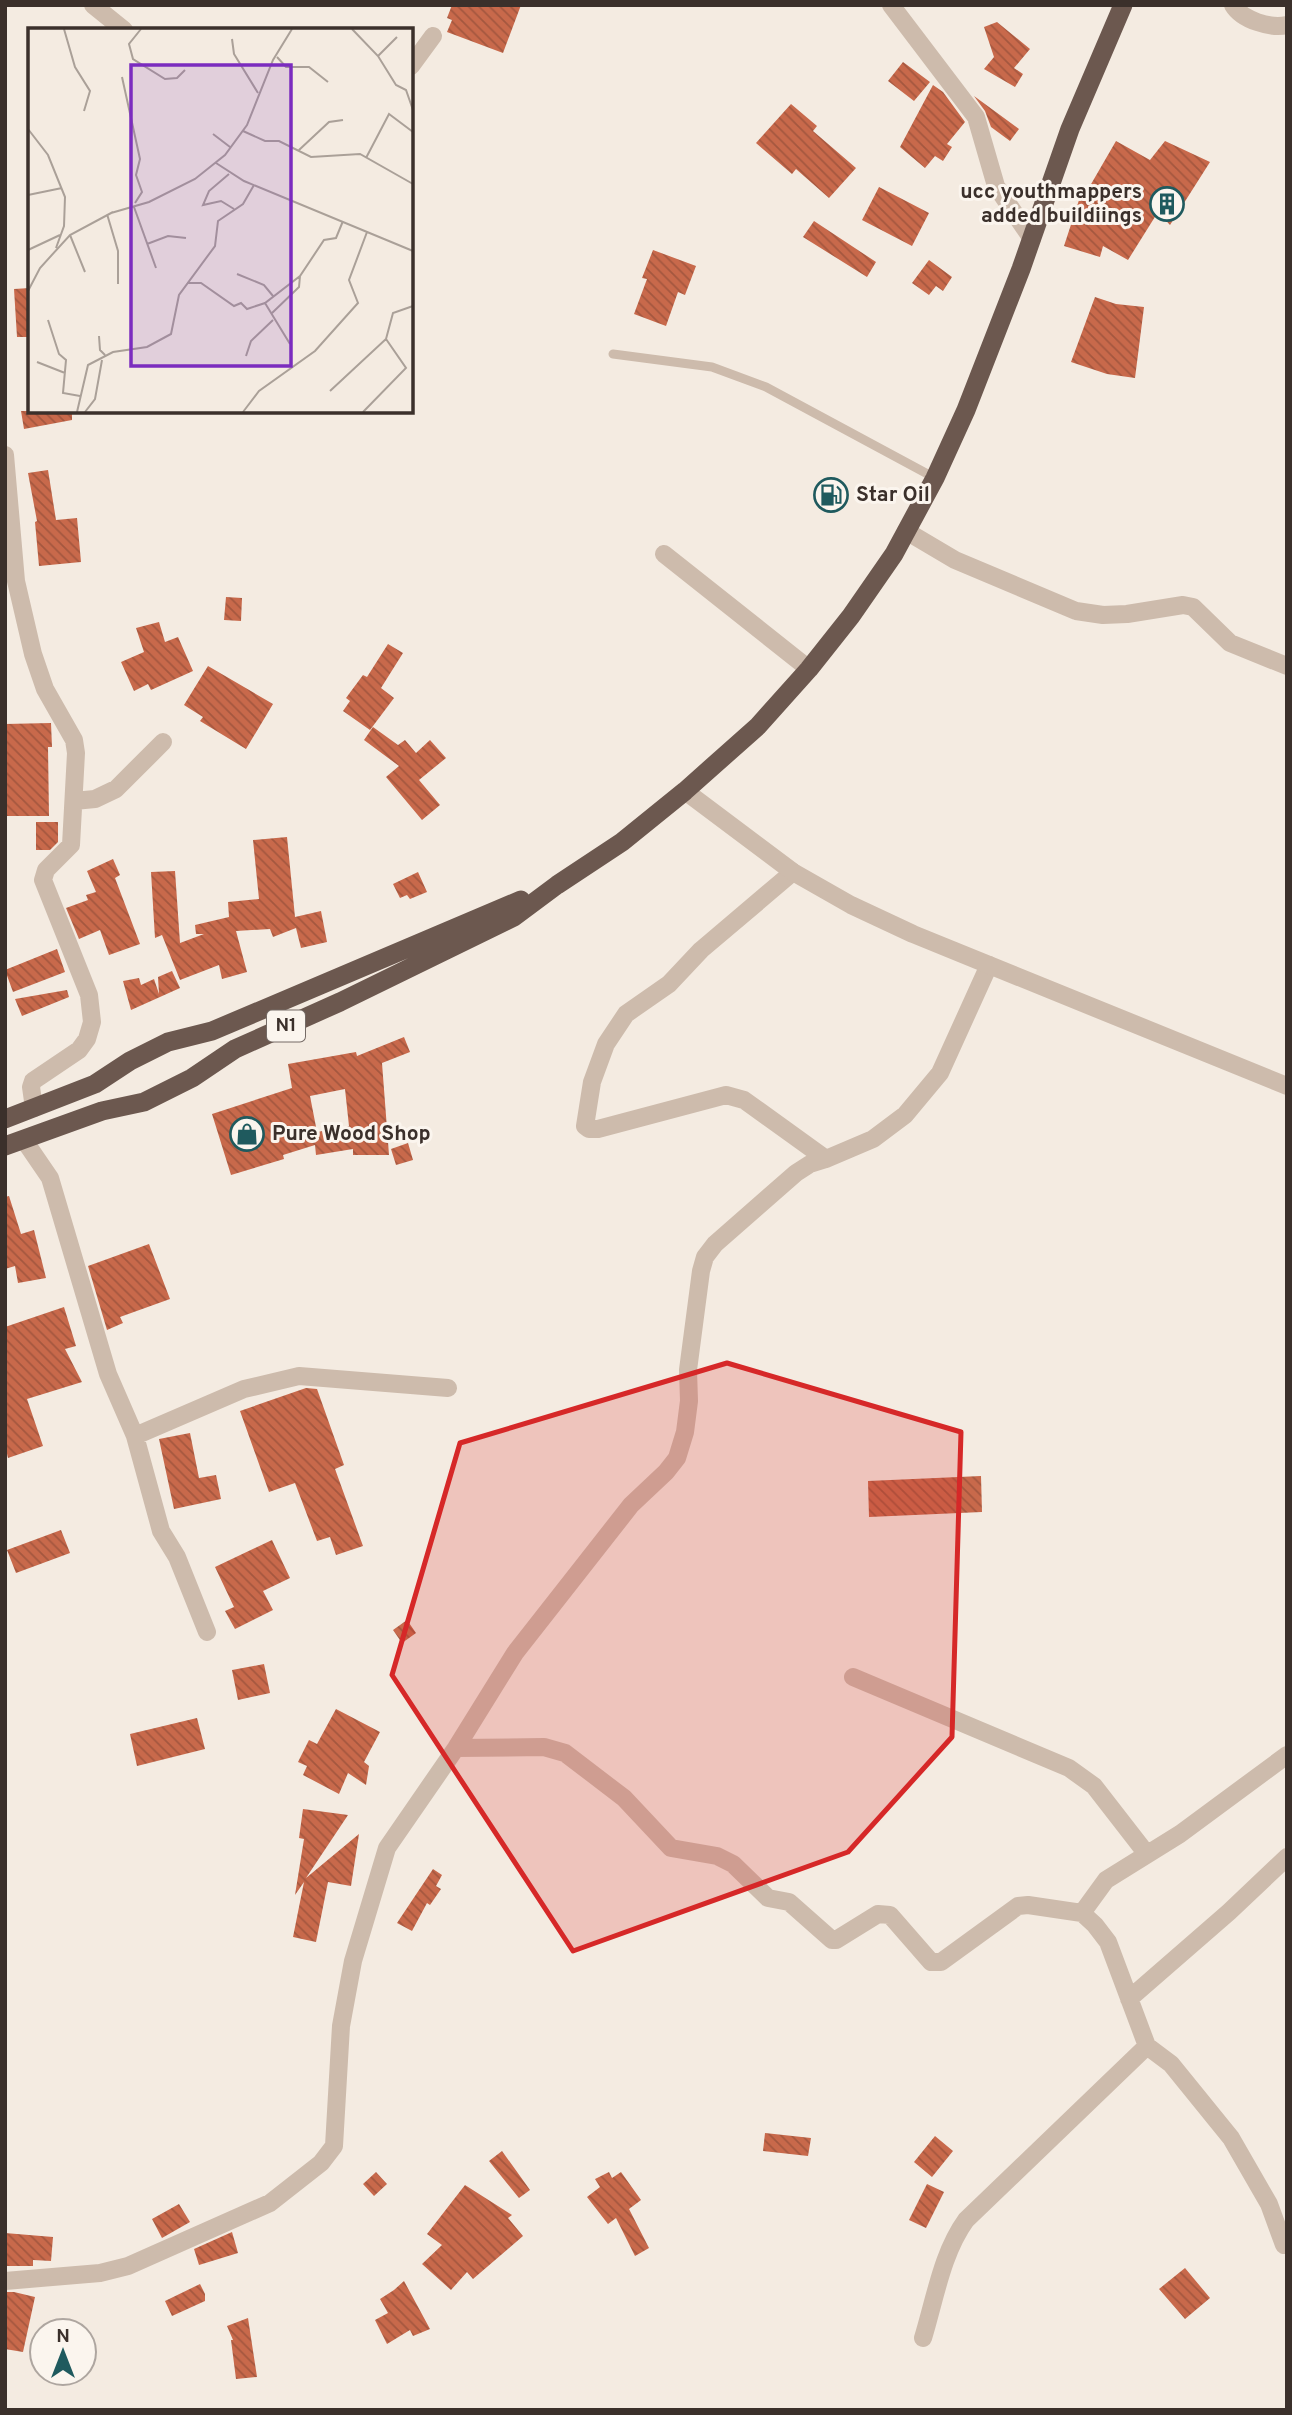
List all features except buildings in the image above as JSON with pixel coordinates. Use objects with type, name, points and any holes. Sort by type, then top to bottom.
[{"type":"highway","name":"N1","points":[[14,1143],[103,1111],[144,1102],[192,1078],[235,1049],[340,1002],[514,917],[622,842],[758,726],[809,669],[851,616],[894,554],[935,478],[966,410],[1070,129],[1123,5]]},
{"type":"highway","name":"N1","points":[[5,1119],[95,1084],[130,1061],[168,1042],[212,1031],[557,885]]},
{"type":"street","points":[[93,5],[122,28]]},
{"type":"street","points":[[891,5],[976,117],[996,186],[1031,239]]},
{"type":"street","points":[[1233,5],[1236,10],[1263,23],[1281,26],[1287,24]]},
{"type":"street","points":[[413,63],[433,36]]},
{"type":"street","points":[[5,455],[16,581],[33,654],[45,689],[74,740],[76,753],[70,848],[46,870],[43,880],[89,995],[92,1022],[87,1039],[79,1050],[33,1081],[31,1087],[34,1108]]},
{"type":"street","points":[[906,531],[955,560],[1076,611],[1103,615],[1183,605],[1194,607],[1230,643],[1287,666]]},
{"type":"street","points":[[664,554],[809,669]]},
{"type":"street","points":[[74,801],[95,799],[116,789],[163,742]]},
{"type":"street","points":[[685,791],[793,872],[851,905],[989,965],[1287,1086]]},
{"type":"street","points":[[793,872],[701,950],[692,963],[669,984],[626,1014],[607,1044],[592,1082],[585,1126],[598,1129],[726,1095],[744,1100],[826,1159]]},
{"type":"street","points":[[5,2281],[100,2273],[128,2266],[270,2203],[321,2163],[334,2146],[341,2026],[353,1961],[387,1848],[456,1748],[515,1653],[631,1506],[677,1458],[685,1432],[689,1401],[688,1370],[705,1257],[715,1244],[796,1172],[873,1139],[905,1115],[940,1073],[989,965]]},
{"type":"street","points":[[14,1143],[50,1178],[108,1374],[135,1436],[162,1531],[177,1558],[207,1632]]},
{"type":"street","points":[[135,1436],[244,1389],[299,1376],[448,1388]]},
{"type":"street","points":[[853,1677],[1069,1768],[1094,1786],[1146,1853]]},
{"type":"street","points":[[456,1748],[544,1747],[565,1753],[624,1798],[671,1848],[717,1856],[733,1864],[768,1898],[789,1902],[832,1940],[884,1913],[890,1915],[931,1962],[936,1963],[1018,1906],[1082,1913],[1108,1942],[1147,2046],[1171,2064],[1231,2138],[1269,2204],[1284,2245]]},
{"type":"street","points":[[1082,1913],[1106,1880],[1180,1834],[1287,1755]]},
{"type":"street","points":[[1129,1999],[1229,1912],[1287,1857]]},
{"type":"street","points":[[923,2338],[950,2249],[966,2220],[1147,2046]]},
{"type":"lane","points":[[613,354],[712,367],[766,387],[935,478]]},
{"type":"highlighted area","points":[[727,1363],[961,1432],[952,1737],[848,1852],[573,1951],[392,1675],[460,1443]]},
{"type":"place","name":"ucc youthmappers added buildiings","points":[[1167,204]]},
{"type":"place","name":"Star Oil","points":[[831,495]]},
{"type":"place","name":"Pure Wood Shop","points":[[247,1134]]}]
